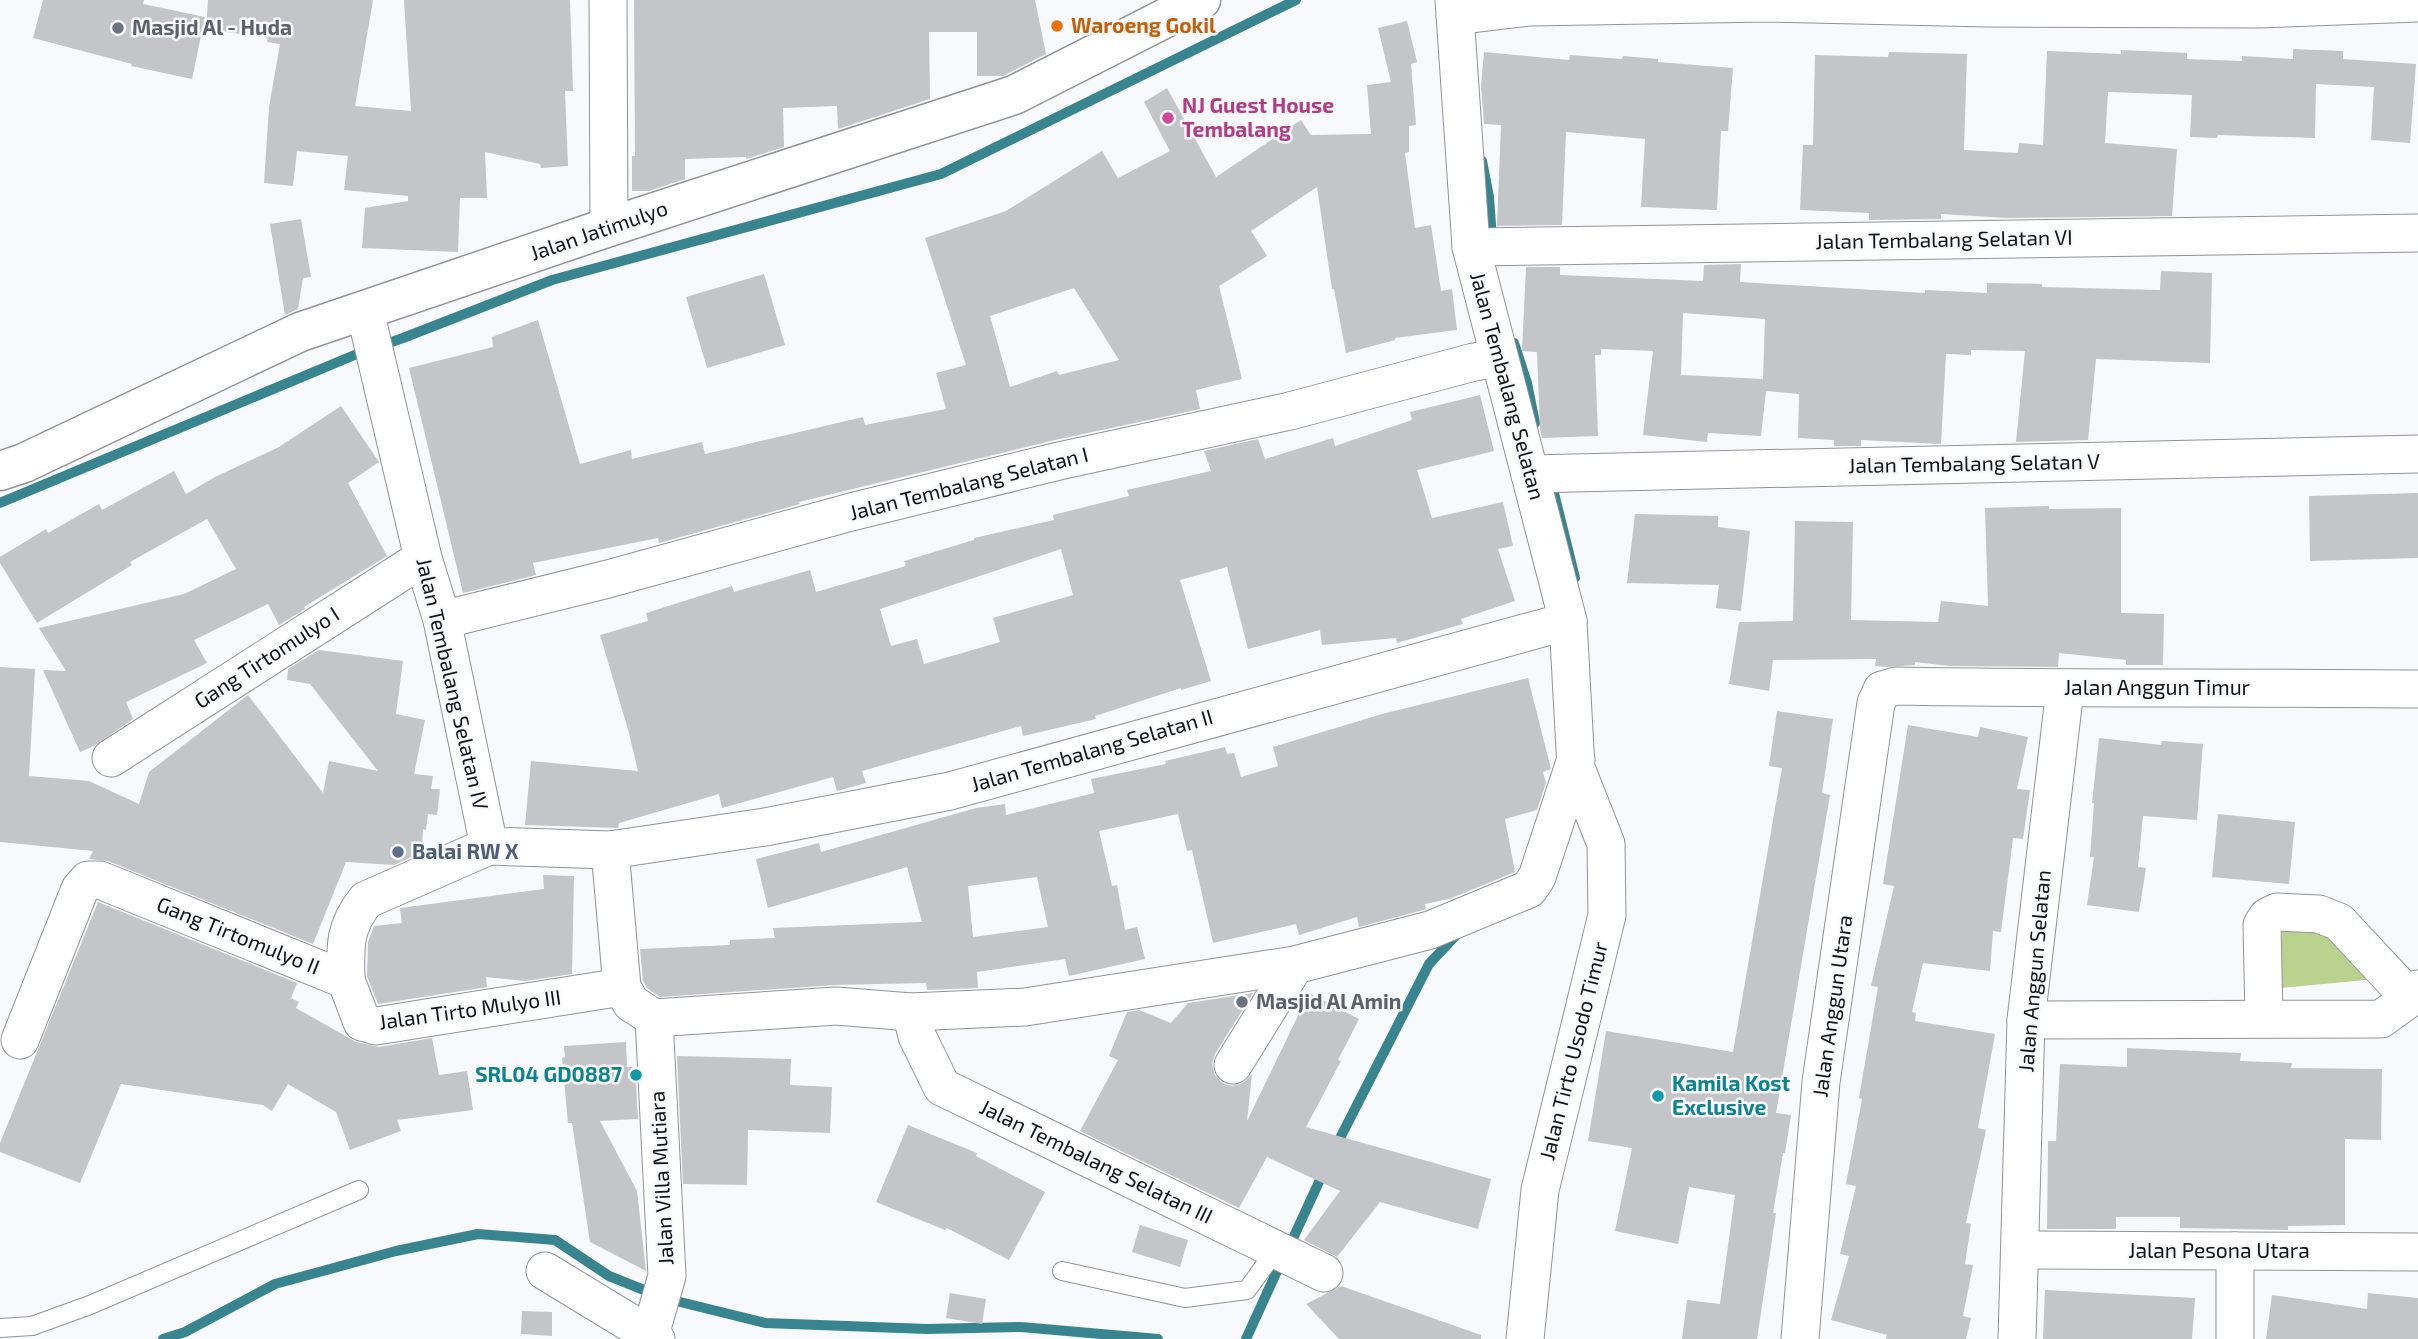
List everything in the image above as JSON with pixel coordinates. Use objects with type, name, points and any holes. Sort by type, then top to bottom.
[{"type":"street","points":[[608,0],[609,227]]},
{"type":"street","name":"Jalan Jatimulyo","points":[[0,471],[36,457],[300,332],[367,318],[609,227],[1014,95],[1202,0]]},
{"type":"street","points":[[1455,8],[1525,3],[1768,2],[2258,9],[2418,3]]},
{"type":"street","name":"Jalan Tembalang Selatan","points":[[1455,8],[1471,247],[1568,621],[1579,774]]},
{"type":"street","name":"Jalan Tembalang Selatan VI","points":[[1471,247],[2418,233]]},
{"type":"street","name":"Jalan Tembalang Selatan IV","points":[[367,318],[423,558],[442,620],[489,846]]},
{"type":"street","name":"Jalan Tembalang Selatan I","points":[[442,620],[608,579],[851,512],[1059,461],[1290,411],[1474,362],[1499,358]]},
{"type":"street","name":"Jalan Tembalang Selatan V","points":[[1530,474],[2418,454]]},
{"type":"street","name":"Gang Tirtomulyo I","points":[[111,758],[423,558]]},
{"type":"street","name":"Jalan Tembalang Selatan II","points":[[610,850],[765,827],[950,791],[1568,621]]},
{"type":"street","name":"Jalan Anggun Timur","points":[[1896,686],[2418,689]]},
{"type":"street","name":"Jalan Anggun Utara","points":[[1800,1339],[1821,1082],[1876,703],[1882,690],[1896,686]]},
{"type":"street","name":"Jalan Anggun Selatan","points":[[2017,1339],[2026,1020],[2065,689]]},
{"type":"street","points":[[489,846],[610,850],[622,987],[631,1003],[653,1017],[836,1006],[911,1012],[1025,1007],[1295,965],[1430,930],[1529,888],[1537,877],[1579,774]]},
{"type":"street","name":"Jalan Tirto Usodo Timur","points":[[1525,1339],[1540,1190],[1607,915],[1606,844],[1579,774]]},
{"type":"street","name":"Gang Tirtomulyo II","points":[[20,1040],[80,888],[88,880],[100,880],[346,980],[345,947],[348,930],[355,914],[366,900],[489,846]]},
{"type":"street","points":[[2026,1020],[2381,1019],[2414,993],[2339,922],[2319,914],[2277,912],[2262,925],[2264,1018]]},
{"type":"street","points":[[1233,1065],[1295,965]]},
{"type":"street","name":"Jalan Tirto Mulyo III","points":[[346,980],[362,1022],[376,1026],[622,987]]},
{"type":"street","name":"Jalan Tembalang Selatan III","points":[[911,1012],[917,1036],[942,1087],[1324,1273]]},
{"type":"street","name":"Jalan Villa Mutiara","points":[[545,1271],[656,1319],[653,1017]]},
{"type":"street","name":"Jalan Pesona Utara","points":[[2020,1250],[2418,1252]]},
{"type":"street","points":[[2235,1251],[2235,1339]]},
{"type":"lane","points":[[0,1328],[32,1325],[90,1305],[359,1190]]},
{"type":"lane","points":[[1062,1271],[1185,1298],[1247,1290],[1276,1250]]},
{"type":"green space","points":[[2322,929],[2376,979],[2281,988],[2282,931]]},
{"type":"building","points":[[43,0],[144,0],[143,4],[205,17],[192,79],[131,66],[132,64],[33,38]]},
{"type":"building","points":[[208,0],[373,0],[355,106],[411,111],[404,0],[570,0],[573,91],[565,91],[568,166],[541,168],[540,164],[485,152],[487,198],[460,198],[458,252],[362,248],[365,208],[408,201],[408,196],[344,190],[348,156],[297,151],[293,186],[264,183],[269,107],[280,44],[267,42],[268,38],[206,29]]},
{"type":"building","points":[[634,0],[1035,0],[1046,54],[1003,76],[977,76],[977,32],[929,32],[930,99],[838,129],[837,106],[783,108],[784,147],[746,159],[685,159],[685,179],[649,191],[632,191],[632,156],[635,156]]},
{"type":"building","points":[[1407,21],[1417,62],[1411,64],[1416,125],[1409,126],[1409,152],[1405,153],[1415,228],[1431,225],[1441,291],[1452,289],[1457,330],[1395,338],[1346,353],[1332,289],[1317,187],[1251,231],[1267,256],[1219,286],[1242,379],[1196,390],[1200,409],[1055,440],[799,502],[800,504],[659,543],[658,538],[533,563],[536,575],[463,593],[409,368],[493,347],[492,337],[538,320],[580,464],[631,450],[632,459],[702,442],[705,454],[863,417],[865,425],[946,409],[936,373],[966,365],[925,238],[1006,211],[1102,151],[1118,178],[1170,151],[1144,102],[1167,88],[1216,177],[1301,120],[1311,135],[1371,134],[1367,85],[1391,82],[1378,28]],"holes":[[[1074,288],[1119,360],[1059,375],[1057,371],[1010,387],[990,316]]]},
{"type":"building","points":[[2293,49],[2343,51],[2343,59],[2416,64],[2410,143],[2371,140],[2374,87],[2316,84],[2315,138],[2218,135],[2217,138],[2190,137],[2192,95],[2108,92],[2105,143],[2177,149],[2172,216],[2007,218],[1941,214],[1941,219],[1869,220],[1869,213],[1800,210],[1803,145],[1813,145],[1815,55],[1888,57],[1889,52],[1967,54],[1964,150],[2018,153],[2019,143],[2043,145],[2047,51],[2187,53],[2187,59],[2242,61],[2242,56],[2293,59]]},
{"type":"building","points":[[1484,52],[1569,60],[1570,55],[1622,59],[1623,56],[1658,59],[1658,62],[1733,68],[1728,131],[1721,131],[1717,210],[1641,207],[1645,139],[1566,132],[1562,225],[1497,226],[1501,125],[1484,124],[1481,86]]},
{"type":"building","points":[[301,219],[311,277],[303,278],[298,309],[285,315],[270,224]]},
{"type":"building","points":[[1741,264],[1740,282],[1925,293],[1925,290],[1987,293],[1987,283],[2160,290],[2161,271],[2212,273],[2210,363],[2096,359],[2088,440],[2016,442],[2025,351],[1971,350],[1971,355],[1946,354],[1941,444],[1861,440],[1861,446],[1834,446],[1834,440],[1798,438],[1799,394],[1766,391],[1761,436],[1708,433],[1707,442],[1643,435],[1653,351],[1601,349],[1601,355],[1595,355],[1598,436],[1542,438],[1537,352],[1522,351],[1526,267],[1560,267],[1560,275],[1703,281],[1704,265]],"holes":[[[1683,313],[1765,319],[1763,379],[1681,375]]]},
{"type":"building","points":[[764,274],[785,345],[707,368],[686,297]]},
{"type":"building","points":[[1480,395],[1494,451],[1417,470],[1432,518],[1503,502],[1513,546],[1498,549],[1515,601],[1461,619],[1463,624],[1397,643],[1396,638],[1322,645],[1320,630],[1248,649],[1227,567],[1180,580],[1211,681],[1095,716],[1096,719],[1023,736],[1021,726],[862,771],[866,783],[837,791],[833,777],[722,808],[719,794],[619,823],[618,828],[525,825],[531,761],[638,771],[600,635],[648,621],[646,613],[732,586],[734,592],[810,570],[816,592],[906,566],[904,561],[974,538],[1054,520],[1053,515],[1129,496],[1127,490],[1211,471],[1204,451],[1258,439],[1265,459],[1333,438],[1335,446],[1412,420],[1410,412]],"holes":[[[1061,549],[1073,595],[993,618],[1000,642],[924,664],[917,639],[891,646],[880,609]]]},
{"type":"building","points":[[341,406],[379,462],[348,483],[387,556],[279,625],[268,604],[194,640],[207,663],[126,702],[133,719],[94,746],[80,752],[43,670],[66,671],[39,628],[184,594],[236,569],[207,519],[130,562],[132,565],[37,623],[0,563],[0,557],[46,529],[48,533],[99,504],[102,510],[174,471],[186,494],[279,447]]},
{"type":"building","points":[[2418,493],[2418,558],[2310,561],[2309,496]]},
{"type":"building","points":[[2049,506],[2049,509],[2121,508],[2121,613],[2164,614],[2163,665],[2126,665],[2126,660],[2059,653],[2058,667],[1949,666],[1915,662],[1915,665],[1887,667],[1875,666],[1876,659],[1773,660],[1769,691],[1729,684],[1739,622],[1793,621],[1795,521],[1853,522],[1851,620],[1938,622],[1941,601],[1988,606],[1985,508]]},
{"type":"building","points":[[1635,514],[1718,516],[1718,527],[1750,531],[1741,611],[1716,608],[1719,585],[1627,583]]},
{"type":"building","points":[[319,650],[403,661],[396,714],[425,720],[414,774],[433,776],[431,789],[440,789],[437,815],[428,814],[426,830],[423,829],[422,852],[394,865],[346,862],[313,944],[108,861],[89,859],[93,851],[0,842],[0,667],[35,669],[29,776],[89,781],[139,804],[149,772],[248,695],[323,793],[329,761],[378,771],[310,684],[287,680],[288,669]]},
{"type":"building","points":[[1528,678],[1551,769],[1543,772],[1546,783],[1537,810],[1505,819],[1515,872],[1449,899],[1425,904],[1426,909],[1359,927],[1357,917],[1299,935],[1296,924],[1213,943],[1192,850],[1187,851],[1178,814],[1099,831],[1112,886],[1117,885],[1125,930],[1137,927],[1145,959],[1069,976],[1065,959],[977,972],[978,988],[927,990],[926,983],[835,985],[660,997],[647,988],[643,981],[640,949],[730,945],[730,940],[775,938],[773,928],[922,922],[907,867],[768,908],[756,859],[819,843],[821,852],[976,808],[1005,804],[1006,815],[1094,793],[1091,779],[1166,764],[1165,761],[1225,747],[1227,754],[1234,753],[1241,777],[1278,766],[1273,747],[1382,714]],"holes":[[[1037,877],[1048,927],[973,937],[968,886]]]},
{"type":"building","points":[[1777,711],[1833,719],[1822,793],[1830,795],[1776,1113],[1791,1115],[1773,1213],[1776,1213],[1757,1339],[1682,1339],[1687,1300],[1720,1304],[1735,1195],[1689,1187],[1678,1244],[1615,1231],[1632,1148],[1588,1141],[1606,1031],[1733,1052],[1782,768],[1769,766]]},
{"type":"building","points":[[1908,725],[1978,737],[1980,727],[2028,737],[2017,789],[2030,790],[2023,839],[2013,838],[2001,932],[1993,931],[1990,971],[1923,963],[1912,1012],[1916,1013],[1915,1021],[1995,1034],[1978,1128],[1986,1130],[1966,1223],[1971,1224],[1965,1264],[1973,1265],[1963,1316],[1971,1318],[1966,1339],[1886,1339],[1887,1335],[1831,1320],[1849,1256],[1840,1254],[1856,1186],[1846,1184],[1862,1099],[1859,1098],[1878,987],[1871,986],[1894,886],[1883,884]]},
{"type":"building","points":[[2099,738],[2161,745],[2162,741],[2203,744],[2197,820],[2143,816],[2138,867],[2146,868],[2139,912],[2087,905],[2094,857],[2090,857],[2092,803]]},
{"type":"building","points":[[2218,814],[2295,822],[2289,884],[2212,877]]},
{"type":"building","points":[[543,875],[574,876],[572,974],[525,981],[486,977],[487,987],[378,1004],[367,976],[368,942],[374,926],[402,923],[400,908],[544,889]]},
{"type":"building","points":[[98,902],[297,983],[291,998],[299,1002],[296,1008],[356,1042],[379,1047],[432,1038],[439,1075],[467,1071],[473,1110],[397,1120],[401,1131],[350,1150],[336,1112],[288,1084],[272,1111],[263,1105],[121,1084],[80,1183],[0,1152],[0,1143]]},
{"type":"building","points":[[1253,993],[1215,1054],[1212,1064],[1215,1075],[1223,1083],[1232,1086],[1243,1083],[1252,1074],[1247,1121],[1309,993],[1359,1019],[1338,1060],[1341,1061],[1306,1127],[1491,1179],[1478,1229],[1380,1202],[1337,1257],[1304,1240],[1340,1191],[1267,1157],[1239,1208],[1080,1131],[1118,1060],[1109,1056],[1127,1012],[1139,1010],[1171,1023],[1188,1003]]},
{"type":"building","points":[[626,1042],[627,1067],[635,1067],[638,1119],[600,1121],[637,1191],[646,1271],[590,1242],[572,1123],[568,1123],[562,1058],[565,1057],[564,1046]]},
{"type":"building","points":[[2127,1048],[2241,1053],[2240,1061],[2292,1063],[2291,1068],[2382,1069],[2381,1140],[2345,1139],[2345,1225],[2288,1226],[2288,1230],[2180,1228],[2180,1217],[2116,1217],[2116,1229],[2047,1229],[2048,1141],[2056,1141],[2060,1064],[2127,1067]]},
{"type":"building","points":[[677,1056],[791,1059],[790,1085],[832,1087],[830,1133],[748,1130],[747,1185],[683,1184]]},
{"type":"building","points":[[908,1125],[977,1153],[976,1156],[1045,1192],[1009,1260],[947,1228],[945,1230],[876,1202]]},
{"type":"building","points":[[1140,1225],[1188,1240],[1180,1267],[1132,1252]]},
{"type":"building","points":[[1341,1286],[1481,1335],[1481,1339],[1339,1339],[1306,1304]]},
{"type":"building","points":[[2045,1290],[2195,1298],[2192,1339],[2043,1339]]},
{"type":"building","points":[[950,1293],[986,1299],[982,1324],[946,1318]]},
{"type":"building","points":[[2368,1293],[2418,1298],[2418,1339],[2266,1339],[2272,1295],[2367,1309]]},
{"type":"building","points":[[522,1311],[552,1312],[552,1336],[521,1334]]},
{"type":"waterway","points":[[0,503],[357,354],[552,280],[941,174],[1296,0]]},
{"type":"waterway","points":[[1482,161],[1489,197],[1492,239]]},
{"type":"waterway","points":[[1514,343],[1527,383],[1535,423]]},
{"type":"waterway","points":[[1551,481],[1575,578]]},
{"type":"waterway","points":[[1335,1148],[1429,964],[1459,932]]},
{"type":"waterway","points":[[1289,1247],[1324,1171]]},
{"type":"waterway","points":[[163,1339],[185,1332],[275,1284],[396,1251],[478,1234],[555,1240],[609,1276],[654,1294]]},
{"type":"waterway","points":[[1246,1339],[1282,1260]]},
{"type":"waterway","points":[[668,1299],[765,1323],[927,1329],[1021,1327],[1158,1339]]},
{"type":"place","name":"Waroeng Gokil","points":[[1057,26]]},
{"type":"place","name":"Masjid Al - Huda","points":[[118,28]]},
{"type":"place","name":"NJ Guest House Tembalang","points":[[1168,118]]},
{"type":"place","name":"Balai RW X","points":[[398,852]]},
{"type":"place","name":"Masjid Al Amin","points":[[1242,1002]]},
{"type":"place","name":"SRL04 GD0887","points":[[636,1075]]},
{"type":"place","name":"Kamila Kost Exclusive","points":[[1658,1096]]}]
